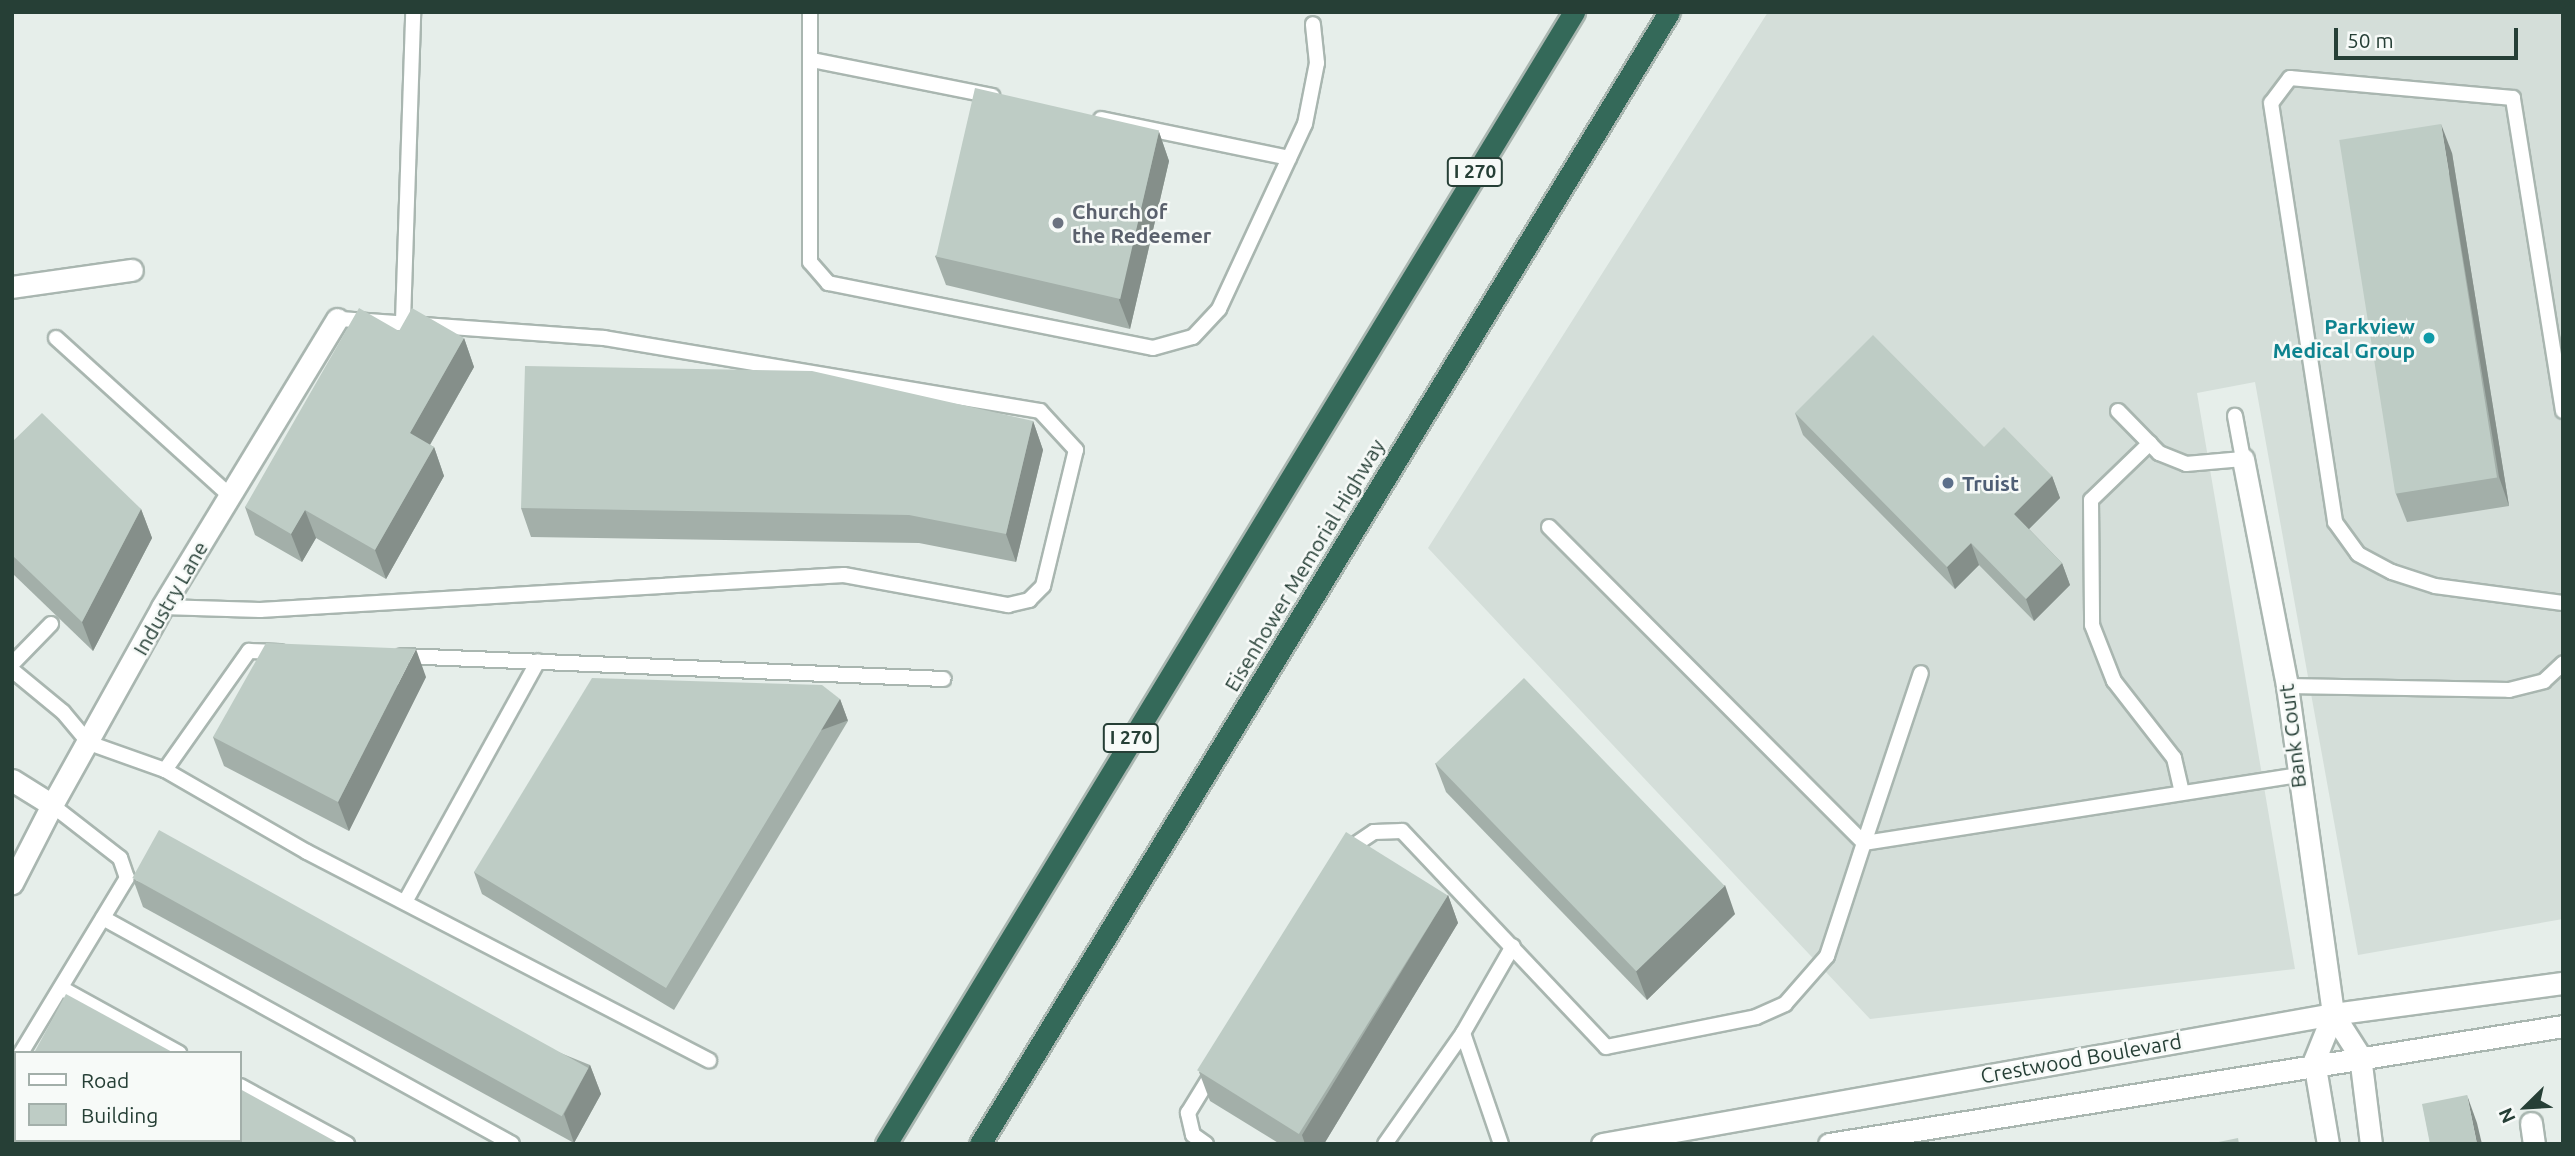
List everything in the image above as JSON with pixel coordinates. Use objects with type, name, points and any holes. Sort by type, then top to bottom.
[{"type":"highway","name":"I 270","points":[[886,1144],[1574,12]]},
{"type":"highway","name":"Eisenhower Memorial Highway","points":[[980,1144],[1669,12]]},
{"type":"main road","points":[[12,288],[132,270]]},
{"type":"main road","name":"Industry Lane","points":[[12,883],[52,805],[89,743],[162,607],[337,319]]},
{"type":"main road","name":"Bank Court","points":[[2243,459],[2287,686],[2295,775],[2333,1014]]},
{"type":"main road","points":[[12,779],[52,805]]},
{"type":"main road","name":"Crestwood Boulevard","points":[[1602,1144],[2333,1014],[2563,984]]},
{"type":"main road","points":[[2333,1014],[2360,1056],[2371,1144]]},
{"type":"main road","points":[[2328,1144],[2314,1061],[2333,1014]]},
{"type":"main road","name":"Crestwood Boulevard","points":[[1829,1144],[2314,1061],[2563,1026]]},
{"type":"lane","points":[[403,321],[413,12]]},
{"type":"lane","points":[[810,12],[810,262],[828,284],[1153,348],[1193,337],[1219,309],[1305,124],[1317,63],[1313,24]]},
{"type":"lane","points":[[812,60],[1005,99]]},
{"type":"lane","points":[[2563,411],[2513,98],[2290,78],[2271,103],[2335,522],[2358,554],[2392,572],[2435,586],[2563,603]]},
{"type":"lane","points":[[1089,117],[1289,158]]},
{"type":"lane","points":[[162,607],[260,610],[844,575],[1008,605],[1029,600],[1043,586],[1076,450],[1040,411],[604,338],[403,321],[337,319]]},
{"type":"lane","points":[[56,338],[230,496]]},
{"type":"lane","points":[[2118,411],[2150,443],[2186,464],[2243,459],[2235,416]]},
{"type":"lane","points":[[2150,443],[2091,500],[2092,625],[2114,681],[2174,758],[2181,789]]},
{"type":"lane","points":[[1549,527],[1864,843]]},
{"type":"lane","points":[[12,664],[51,624]]},
{"type":"lane","points":[[165,770],[249,651],[304,653]]},
{"type":"lane","points":[[387,656],[944,679]]},
{"type":"lane","points":[[405,902],[538,661]]},
{"type":"lane","points":[[2287,686],[2509,690],[2544,681],[2563,663]]},
{"type":"lane","points":[[12,670],[63,712],[89,743],[165,770],[405,902],[709,1060]]},
{"type":"lane","points":[[1341,860],[1374,832],[1402,831],[1606,1047],[1756,1017],[1785,1004],[1827,956],[1921,673]]},
{"type":"lane","points":[[1864,843],[2181,789],[2295,775]]},
{"type":"lane","points":[[22,1051],[127,878],[120,858],[52,805]]},
{"type":"lane","points":[[103,918],[512,1144]]},
{"type":"lane","points":[[1384,1144],[1463,1033],[1513,946]]},
{"type":"lane","points":[[61,988],[175,1051]]},
{"type":"lane","points":[[1463,1033],[1501,1144]]},
{"type":"lane","points":[[1206,1144],[1193,1135],[1188,1113],[1223,1056]]},
{"type":"lane","points":[[242,1087],[347,1144]]},
{"type":"shaded area","points":[[1768,12],[2563,12],[2563,919],[2358,955],[2255,382],[2197,393],[2295,969],[1870,1019],[1428,548]]},
{"type":"building","name":"Church of the Redeemer","points":[[975,88],[1159,131],[1120,299],[936,257]]},
{"type":"building","name":"Parkview Medical Group","points":[[2441,124],[2497,478],[2395,494],[2339,140]]},
{"type":"building","points":[[359,308],[399,331],[412,308],[464,338],[410,433],[434,447],[375,550],[305,510],[291,534],[245,507]]},
{"type":"building","name":"Truist","points":[[1873,335],[1984,447],[2004,427],[2052,476],[2014,514],[2062,563],[2026,599],[1971,543],[1947,567],[1795,413]]},
{"type":"building","points":[[525,366],[812,371],[1033,421],[1006,534],[909,515],[521,508]]},
{"type":"building","points":[[42,413],[141,509],[82,622],[12,555],[12,442]]},
{"type":"building","points":[[266,643],[416,649],[338,802],[213,737]]},
{"type":"building","points":[[592,678],[822,685],[840,699],[666,988],[474,872]]},
{"type":"building","points":[[1524,678],[1725,886],[1636,971],[1436,763]]},
{"type":"building","points":[[159,830],[588,1068],[562,1116],[132,878]]},
{"type":"building","points":[[1346,832],[1448,896],[1299,1134],[1197,1070]]},
{"type":"building","points":[[66,994],[170,1051],[35,1051]]},
{"type":"building","points":[[242,1090],[340,1144],[162,1142],[242,1142]]},
{"type":"building","points":[[2467,1095],[2477,1144],[2430,1144],[2422,1104]]},
{"type":"building","points":[[2238,1138],[2239,1144],[2209,1144]]},
{"type":"place","name":"Church of the Redeemer","points":[[1058,223]]},
{"type":"place","name":"Parkview Medical Group","points":[[2429,338]]},
{"type":"place","name":"Truist","points":[[1948,483]]}]
